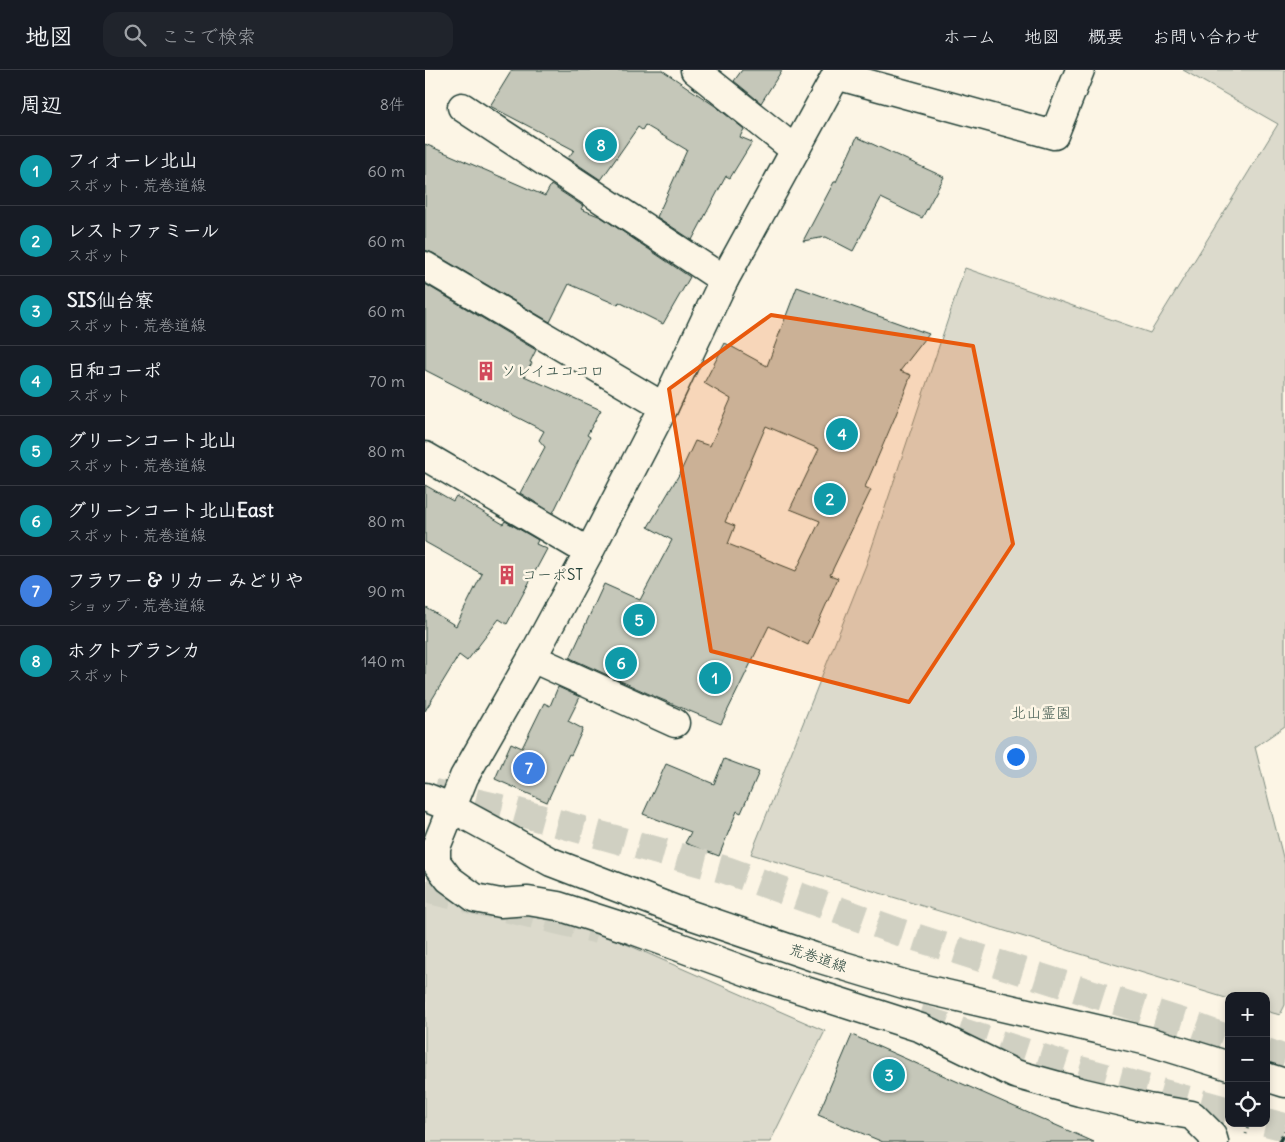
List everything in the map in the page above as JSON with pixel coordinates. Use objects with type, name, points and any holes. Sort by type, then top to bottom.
[{"type":"street","points":[[695,70],[795,150]]},
{"type":"street","points":[[1080,70],[1054,135],[838,73],[724,280],[664,407],[589,552],[532,658],[464,777],[435,847],[436,862],[449,880],[475,898],[500,903],[528,901],[558,906],[633,930],[759,976],[921,1028],[1015,1074],[1148,1108],[1192,1115],[1212,1135],[1214,1142]]},
{"type":"street","points":[[462,107],[724,280]]},
{"type":"street","points":[[425,266],[664,407]]},
{"type":"street","points":[[425,456],[589,552]]},
{"type":"street","points":[[532,658],[675,723]]},
{"type":"street","name":"荒巻道線","points":[[425,797],[450,807],[551,862],[676,910],[814,957],[907,985],[1148,1042],[1225,1065]]},
{"type":"street","points":[[1270,1078],[1285,1083]]},
{"type":"highlighted area","points":[[771,315],[973,346],[1013,544],[909,702],[711,651],[669,389]]},
{"type":"green space","name":"北山霊園","points":[[1183,70],[1285,70],[1285,726],[1255,747],[1285,865],[1285,1005],[1280,1015],[1270,1012],[1270,992],[1225,992],[1225,998],[751,854],[866,565],[965,268],[1150,333],[1278,124]]},
{"type":"green space","points":[[446,884],[578,923],[825,1031],[770,1142],[425,1142],[425,892]]},
{"type":"building","points":[[512,70],[662,70],[715,106],[744,129],[740,137],[752,142],[730,178],[726,176],[692,240],[657,217],[687,150],[645,125],[642,130],[638,127],[601,180],[568,158],[574,150],[490,106]]},
{"type":"building","points":[[742,70],[782,70],[761,103],[734,81]]},
{"type":"building","points":[[857,137],[944,177],[922,218],[881,198],[853,251],[826,237],[803,241],[834,182],[836,182]]},
{"type":"building","points":[[425,144],[545,196],[551,185],[583,206],[581,209],[601,217],[690,277],[663,324],[619,302],[618,305],[569,284],[550,322],[425,250]]},
{"type":"building","points":[[425,284],[536,350],[530,362],[532,363],[524,376],[601,410],[587,435],[590,437],[553,513],[520,493],[545,447],[539,440],[544,431],[425,370]]},
{"type":"building","points":[[797,287],[929,334],[900,371],[911,375],[865,487],[871,490],[830,575],[838,578],[808,645],[769,626],[721,724],[570,658],[604,584],[640,600],[672,540],[648,527],[680,473],[695,441],[710,446],[731,399],[704,383],[725,343],[767,366]],"holes":[[[766,426],[819,449],[790,509],[820,521],[796,571],[728,544],[735,526],[725,522]]]},
{"type":"building","points":[[425,485],[453,501],[456,496],[503,524],[505,521],[538,540],[536,544],[547,549],[507,624],[499,619],[467,661],[459,655],[425,711],[425,607],[456,626],[482,574],[425,542]]},
{"type":"building","points":[[558,687],[580,697],[568,721],[583,729],[547,802],[495,779],[511,743],[522,748],[544,703],[550,706]]},
{"type":"building","points":[[724,759],[759,772],[741,813],[737,811],[719,856],[685,843],[691,832],[643,814],[666,764],[714,784]]},
{"type":"building","points":[[852,1035],[1094,1142],[883,1142],[818,1115]]},
{"type":"tunnel","points":[[434,793],[514,811],[726,870],[899,932],[1225,1038]]},
{"type":"tunnel","points":[[425,889],[598,930]]},
{"type":"tunnel","points":[[919,1018],[1080,1070],[1225,1110]]},
{"type":"tunnel","points":[[1270,1053],[1285,1059]]},
{"type":"tunnel","points":[[1270,1123],[1285,1127]]},
{"type":"railway","points":[[1279,1142],[1285,1131]]},
{"type":"place","name":"ホクトブランカ","points":[[601,145]]},
{"type":"place","name":"ソレイユココロ","points":[[486,371]]},
{"type":"place","name":"日和コーポ","points":[[842,434]]},
{"type":"place","name":"レストファミール","points":[[830,499]]},
{"type":"place","name":"コーポST","points":[[507,575]]},
{"type":"place","name":"グリーンコート北山","points":[[639,620]]},
{"type":"place","name":"グリーンコート北山East","points":[[621,663]]},
{"type":"place","name":"フィオーレ北山","points":[[715,678]]},
{"type":"place","name":"フラワー & リカー みどりや","points":[[529,768]]},
{"type":"place","name":"SIS仙台寮","points":[[889,1075]]}]
